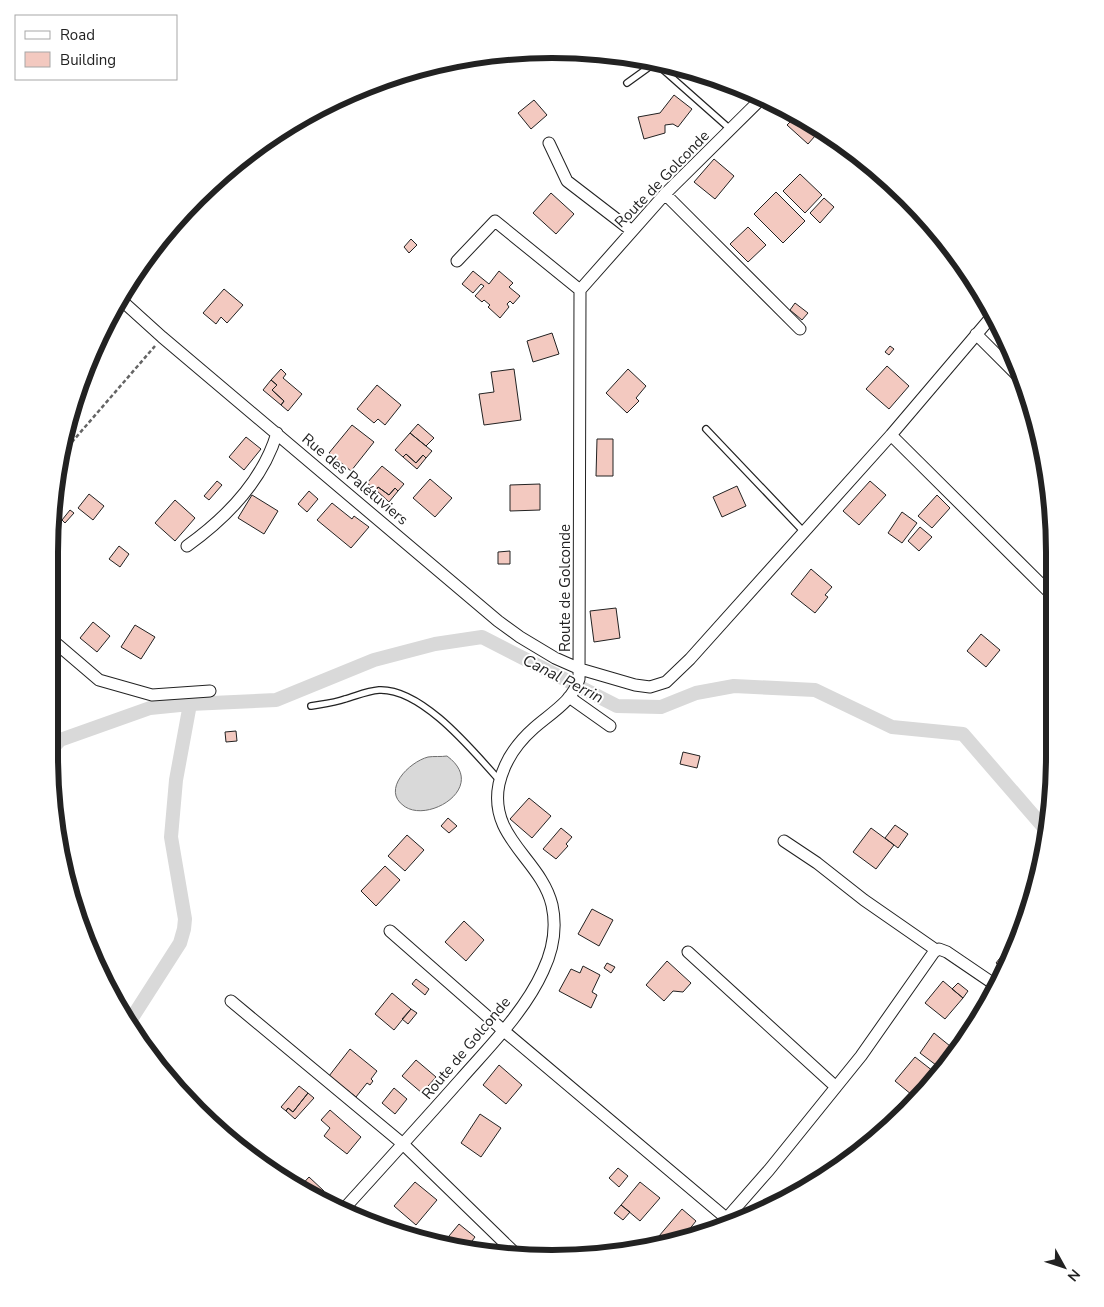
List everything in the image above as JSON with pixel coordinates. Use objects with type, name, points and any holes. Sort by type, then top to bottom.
[{"type":"street","name":"Route de Golconde","points":[[347,1205],[504,1031],[543,973],[554,933],[553,911],[547,894],[534,871],[508,836],[501,823],[497,799],[500,781],[510,755],[534,728],[569,697],[578,684],[580,669],[580,290],[665,194],[757,102]]},
{"type":"street","points":[[549,143],[567,181],[632,231]]},
{"type":"street","points":[[665,194],[800,329]]},
{"type":"street","points":[[457,261],[495,221],[580,290]]},
{"type":"street","name":"Rue des Palétuviers","points":[[125,303],[162,337],[498,621],[532,645],[580,669],[650,687],[666,682],[678,672],[891,435],[989,320]]},
{"type":"street","points":[[976,334],[1011,368]]},
{"type":"street","points":[[187,546],[210,530],[234,506],[271,453],[277,433]]},
{"type":"street","points":[[891,435],[1046,589]]},
{"type":"street","points":[[58,645],[100,680],[152,695],[210,691]]},
{"type":"street","points":[[569,697],[610,726]]},
{"type":"street","points":[[784,841],[936,950],[943,950],[957,957],[991,982]]},
{"type":"street","points":[[390,931],[722,1219]]},
{"type":"street","points":[[733,1215],[836,1087],[887,1019],[924,963],[936,950]]},
{"type":"street","points":[[688,952],[836,1087]]},
{"type":"street","points":[[230,1001],[402,1144],[509,1247]]},
{"type":"lane","points":[[627,83],[649,67]]},
{"type":"lane","points":[[662,70],[730,129]]},
{"type":"lane","points":[[706,429],[804,532]]},
{"type":"lane","points":[[311,706],[329,704],[377,690],[386,690],[405,695],[446,724],[500,781]]},
{"type":"path","points":[[69,445],[162,337]]},
{"type":"shaded area","points":[[447,756],[458,768],[461,779],[458,790],[450,799],[439,806],[427,810],[414,810],[404,806],[398,800],[395,792],[400,777],[406,770],[428,757]]},
{"type":"building","points":[[674,95],[692,109],[678,127],[673,124],[665,125],[665,133],[644,139],[638,117],[660,113]]},
{"type":"building","points":[[534,100],[547,115],[531,129],[518,113]]},
{"type":"building","points":[[792,120],[816,135],[808,144],[787,125]]},
{"type":"building","points":[[714,159],[734,176],[715,199],[694,182]]},
{"type":"building","points":[[800,174],[822,195],[805,213],[783,191]]},
{"type":"building","points":[[776,192],[805,221],[783,243],[754,214]]},
{"type":"building","points":[[551,193],[574,214],[556,234],[533,213]]},
{"type":"building","points":[[824,198],[834,207],[820,223],[810,213]]},
{"type":"building","points":[[748,227],[766,245],[748,262],[730,244]]},
{"type":"building","points":[[411,239],[417,245],[409,253],[404,247]]},
{"type":"building","points":[[473,271],[489,284],[499,271],[513,283],[509,287],[520,296],[513,304],[510,301],[507,304],[509,307],[500,318],[488,307],[490,305],[484,300],[482,302],[475,296],[484,286],[481,284],[473,293],[462,284]]},
{"type":"building","points":[[224,289],[243,305],[227,323],[221,317],[216,324],[203,313]]},
{"type":"building","points":[[795,303],[808,313],[802,320],[790,310]]},
{"type":"building","points":[[552,333],[559,354],[533,362],[527,341]]},
{"type":"building","points":[[890,346],[894,349],[889,355],[885,352]]},
{"type":"building","points":[[887,366],[909,386],[889,409],[866,389]]},
{"type":"building","points":[[281,369],[286,374],[283,378],[302,394],[288,411],[281,405],[284,401],[272,390],[277,385],[271,380]]},
{"type":"building","points":[[514,369],[521,420],[484,425],[479,394],[494,392],[491,372]]},
{"type":"building","points":[[628,369],[646,386],[636,398],[639,401],[627,413],[606,393]]},
{"type":"building","points":[[271,380],[277,385],[272,390],[284,401],[281,405],[263,390]]},
{"type":"building","points":[[377,385],[401,405],[385,425],[378,419],[374,423],[357,409]]},
{"type":"building","points":[[418,424],[434,438],[426,446],[410,433]]},
{"type":"building","points":[[352,425],[374,442],[351,471],[329,453]]},
{"type":"building","points":[[410,433],[432,451],[426,458],[423,455],[416,463],[406,454],[403,457],[395,450]]},
{"type":"building","points":[[246,437],[261,449],[244,470],[229,457]]},
{"type":"building","points":[[597,439],[613,439],[613,476],[596,476]]},
{"type":"building","points":[[406,454],[416,463],[423,455],[426,458],[417,469],[403,457]]},
{"type":"building","points":[[382,466],[404,484],[398,491],[395,488],[389,495],[378,487],[376,490],[367,483]]},
{"type":"building","points":[[430,479],[452,498],[435,517],[413,498]]},
{"type":"building","points":[[217,481],[222,485],[209,500],[204,496]]},
{"type":"building","points":[[870,481],[886,495],[859,525],[843,511]]},
{"type":"building","points":[[540,484],[540,510],[510,511],[510,485]]},
{"type":"building","points":[[737,486],[746,506],[722,517],[713,497]]},
{"type":"building","points":[[378,487],[389,495],[395,488],[398,491],[389,502],[376,490]]},
{"type":"building","points":[[309,491],[318,499],[307,512],[298,504]]},
{"type":"building","points":[[89,494],[104,506],[93,520],[78,508]]},
{"type":"building","points":[[252,495],[278,511],[264,534],[238,518]]},
{"type":"building","points":[[937,495],[950,508],[932,528],[918,516]]},
{"type":"building","points":[[175,500],[195,518],[175,541],[155,523]]},
{"type":"building","points":[[332,503],[352,519],[354,516],[369,527],[351,548],[317,520]]},
{"type":"building","points":[[70,510],[74,513],[65,523],[62,520]]},
{"type":"building","points":[[902,512],[917,523],[902,543],[888,533]]},
{"type":"building","points":[[920,527],[932,537],[919,551],[908,541]]},
{"type":"building","points":[[119,546],[129,554],[120,567],[109,559]]},
{"type":"building","points":[[510,551],[510,564],[498,564],[498,552]]},
{"type":"building","points":[[811,569],[832,587],[825,595],[828,597],[815,613],[791,594]]},
{"type":"building","points":[[616,608],[620,638],[594,642],[590,611]]},
{"type":"building","points":[[93,622],[110,636],[97,652],[80,638]]},
{"type":"building","points":[[135,625],[155,637],[141,659],[121,647]]},
{"type":"building","points":[[981,634],[1000,650],[986,667],[967,651]]},
{"type":"building","points":[[236,731],[237,741],[226,742],[225,732]]},
{"type":"building","points":[[683,752],[700,756],[697,768],[680,764]]},
{"type":"building","points":[[529,798],[551,816],[532,838],[510,819]]},
{"type":"building","points":[[448,818],[457,826],[449,833],[441,826]]},
{"type":"building","points":[[895,825],[908,834],[898,848],[885,838]]},
{"type":"building","points":[[561,828],[572,837],[566,844],[568,846],[556,859],[543,849]]},
{"type":"building","points":[[871,828],[894,845],[876,869],[853,852]]},
{"type":"building","points":[[407,835],[424,850],[405,871],[388,856]]},
{"type":"building","points":[[385,866],[400,880],[376,906],[361,891]]},
{"type":"building","points":[[592,909],[613,920],[599,946],[578,934]]},
{"type":"building","points":[[464,921],[484,940],[466,961],[445,942]]},
{"type":"building","points":[[1003,954],[1004,955],[1000,965],[996,963]]},
{"type":"building","points":[[667,961],[691,983],[683,992],[673,991],[664,1001],[646,985]]},
{"type":"building","points":[[607,963],[615,967],[611,973],[604,968]]},
{"type":"building","points":[[583,966],[600,975],[592,992],[597,995],[591,1008],[559,991],[571,969],[580,973]]},
{"type":"building","points":[[416,979],[429,989],[425,995],[412,984]]},
{"type":"building","points":[[943,981],[963,998],[945,1019],[925,1003]]},
{"type":"building","points":[[958,983],[968,991],[963,998],[952,989]]},
{"type":"building","points":[[392,993],[411,1009],[394,1030],[375,1014]]},
{"type":"building","points":[[411,1009],[417,1013],[408,1024],[402,1019]]},
{"type":"building","points":[[934,1033],[950,1046],[936,1065],[920,1053]]},
{"type":"building","points":[[350,1049],[377,1071],[371,1079],[373,1081],[370,1085],[367,1083],[356,1097],[329,1076]]},
{"type":"building","points":[[915,1057],[932,1071],[912,1095],[895,1081]]},
{"type":"building","points":[[416,1060],[436,1077],[422,1093],[402,1076]]},
{"type":"building","points":[[499,1065],[522,1085],[506,1104],[483,1085]]},
{"type":"building","points":[[299,1086],[308,1093],[293,1112],[288,1108],[286,1111],[281,1107]]},
{"type":"building","points":[[394,1088],[407,1099],[395,1114],[382,1103]]},
{"type":"building","points":[[308,1093],[314,1098],[295,1119],[286,1111],[288,1108],[293,1112]]},
{"type":"building","points":[[900,1103],[902,1105],[902,1105],[888,1117]]},
{"type":"building","points":[[330,1110],[361,1137],[347,1154],[324,1136],[330,1128],[321,1120]]},
{"type":"building","points":[[480,1114],[501,1128],[481,1157],[461,1143]]},
{"type":"building","points":[[618,1168],[628,1176],[619,1187],[609,1178]]},
{"type":"building","points":[[309,1177],[324,1191],[323,1193],[304,1182]]},
{"type":"building","points":[[415,1182],[437,1200],[416,1225],[394,1206]]},
{"type":"building","points":[[640,1182],[660,1198],[640,1221],[621,1205]]},
{"type":"building","points":[[621,1205],[630,1212],[623,1220],[614,1213]]},
{"type":"building","points":[[682,1209],[696,1221],[689,1230],[661,1237],[659,1236]]},
{"type":"building","points":[[459,1224],[475,1237],[471,1242],[447,1238]]},
{"type":"waterway","name":"Canal Perrin","points":[[58,742],[150,708],[276,700],[374,660],[435,644],[482,637],[617,706],[661,707],[696,693],[734,686],[815,690],[892,727],[963,734],[1041,825]]},
{"type":"waterway","points":[[133,1017],[180,943],[184,929],[185,919],[171,837],[176,780],[190,704]]}]
